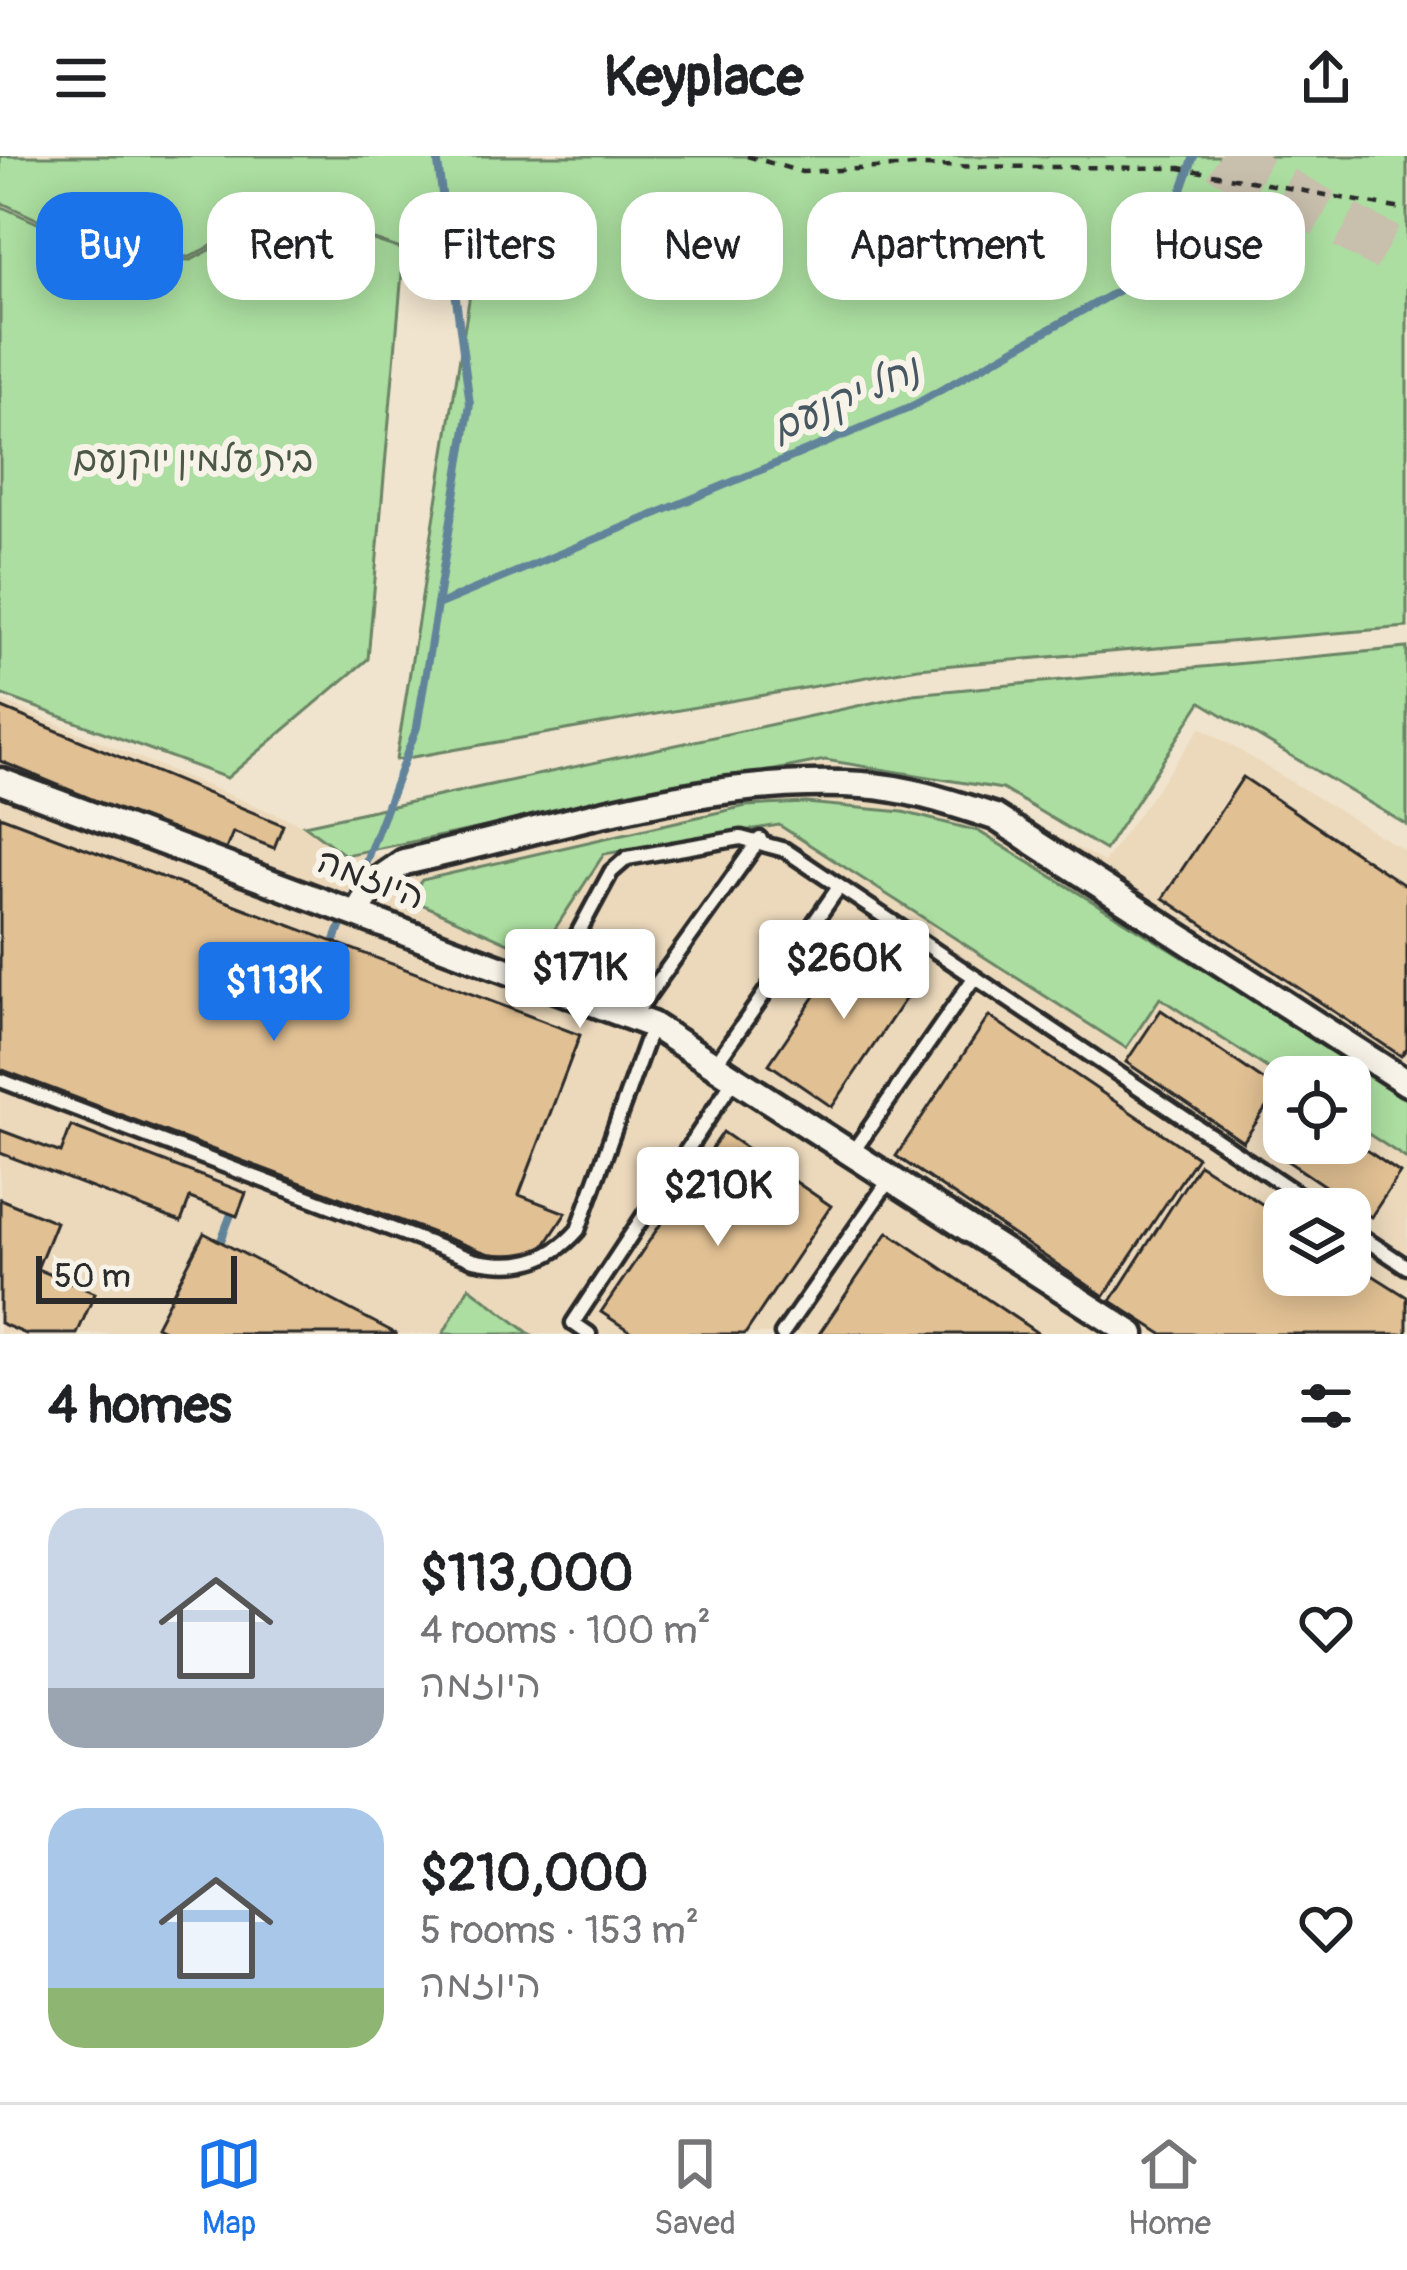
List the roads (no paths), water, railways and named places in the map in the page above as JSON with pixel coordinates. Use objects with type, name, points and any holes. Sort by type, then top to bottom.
[{"type":"street","name":"היוזמה","points":[[0,781],[358,911],[642,1022],[726,1069],[1132,1334]]},
{"type":"street","points":[[358,911],[375,882],[404,862],[713,792],[812,784],[887,788],[995,818],[1407,1083]]},
{"type":"lane","points":[[0,1080],[473,1260],[506,1267],[561,1250],[578,1230],[642,1022],[760,839]]},
{"type":"lane","points":[[549,987],[611,872],[627,858],[760,839],[839,886],[1289,1188]]},
{"type":"lane","points":[[589,1334],[573,1323],[839,886]]},
{"type":"lane","points":[[852,1154],[974,977]]},
{"type":"lane","points":[[782,1334],[890,1179]]},
{"type":"lane","points":[[1371,1243],[1407,1268]]},
{"type":"waterway","points":[[350,903],[417,727],[470,404],[437,156]]},
{"type":"waterway","name":"נחל יקנעם","points":[[437,605],[907,409],[1153,271],[1194,156]]},
{"type":"waterway","points":[[332,948],[344,917]]},
{"type":"waterway","points":[[217,1251],[233,1209]]},
{"type":"tunnel","points":[[1219,156],[1407,259]]},
{"type":"park label","name":"בית עלמין יוקנעם","points":[[193,459]]}]
